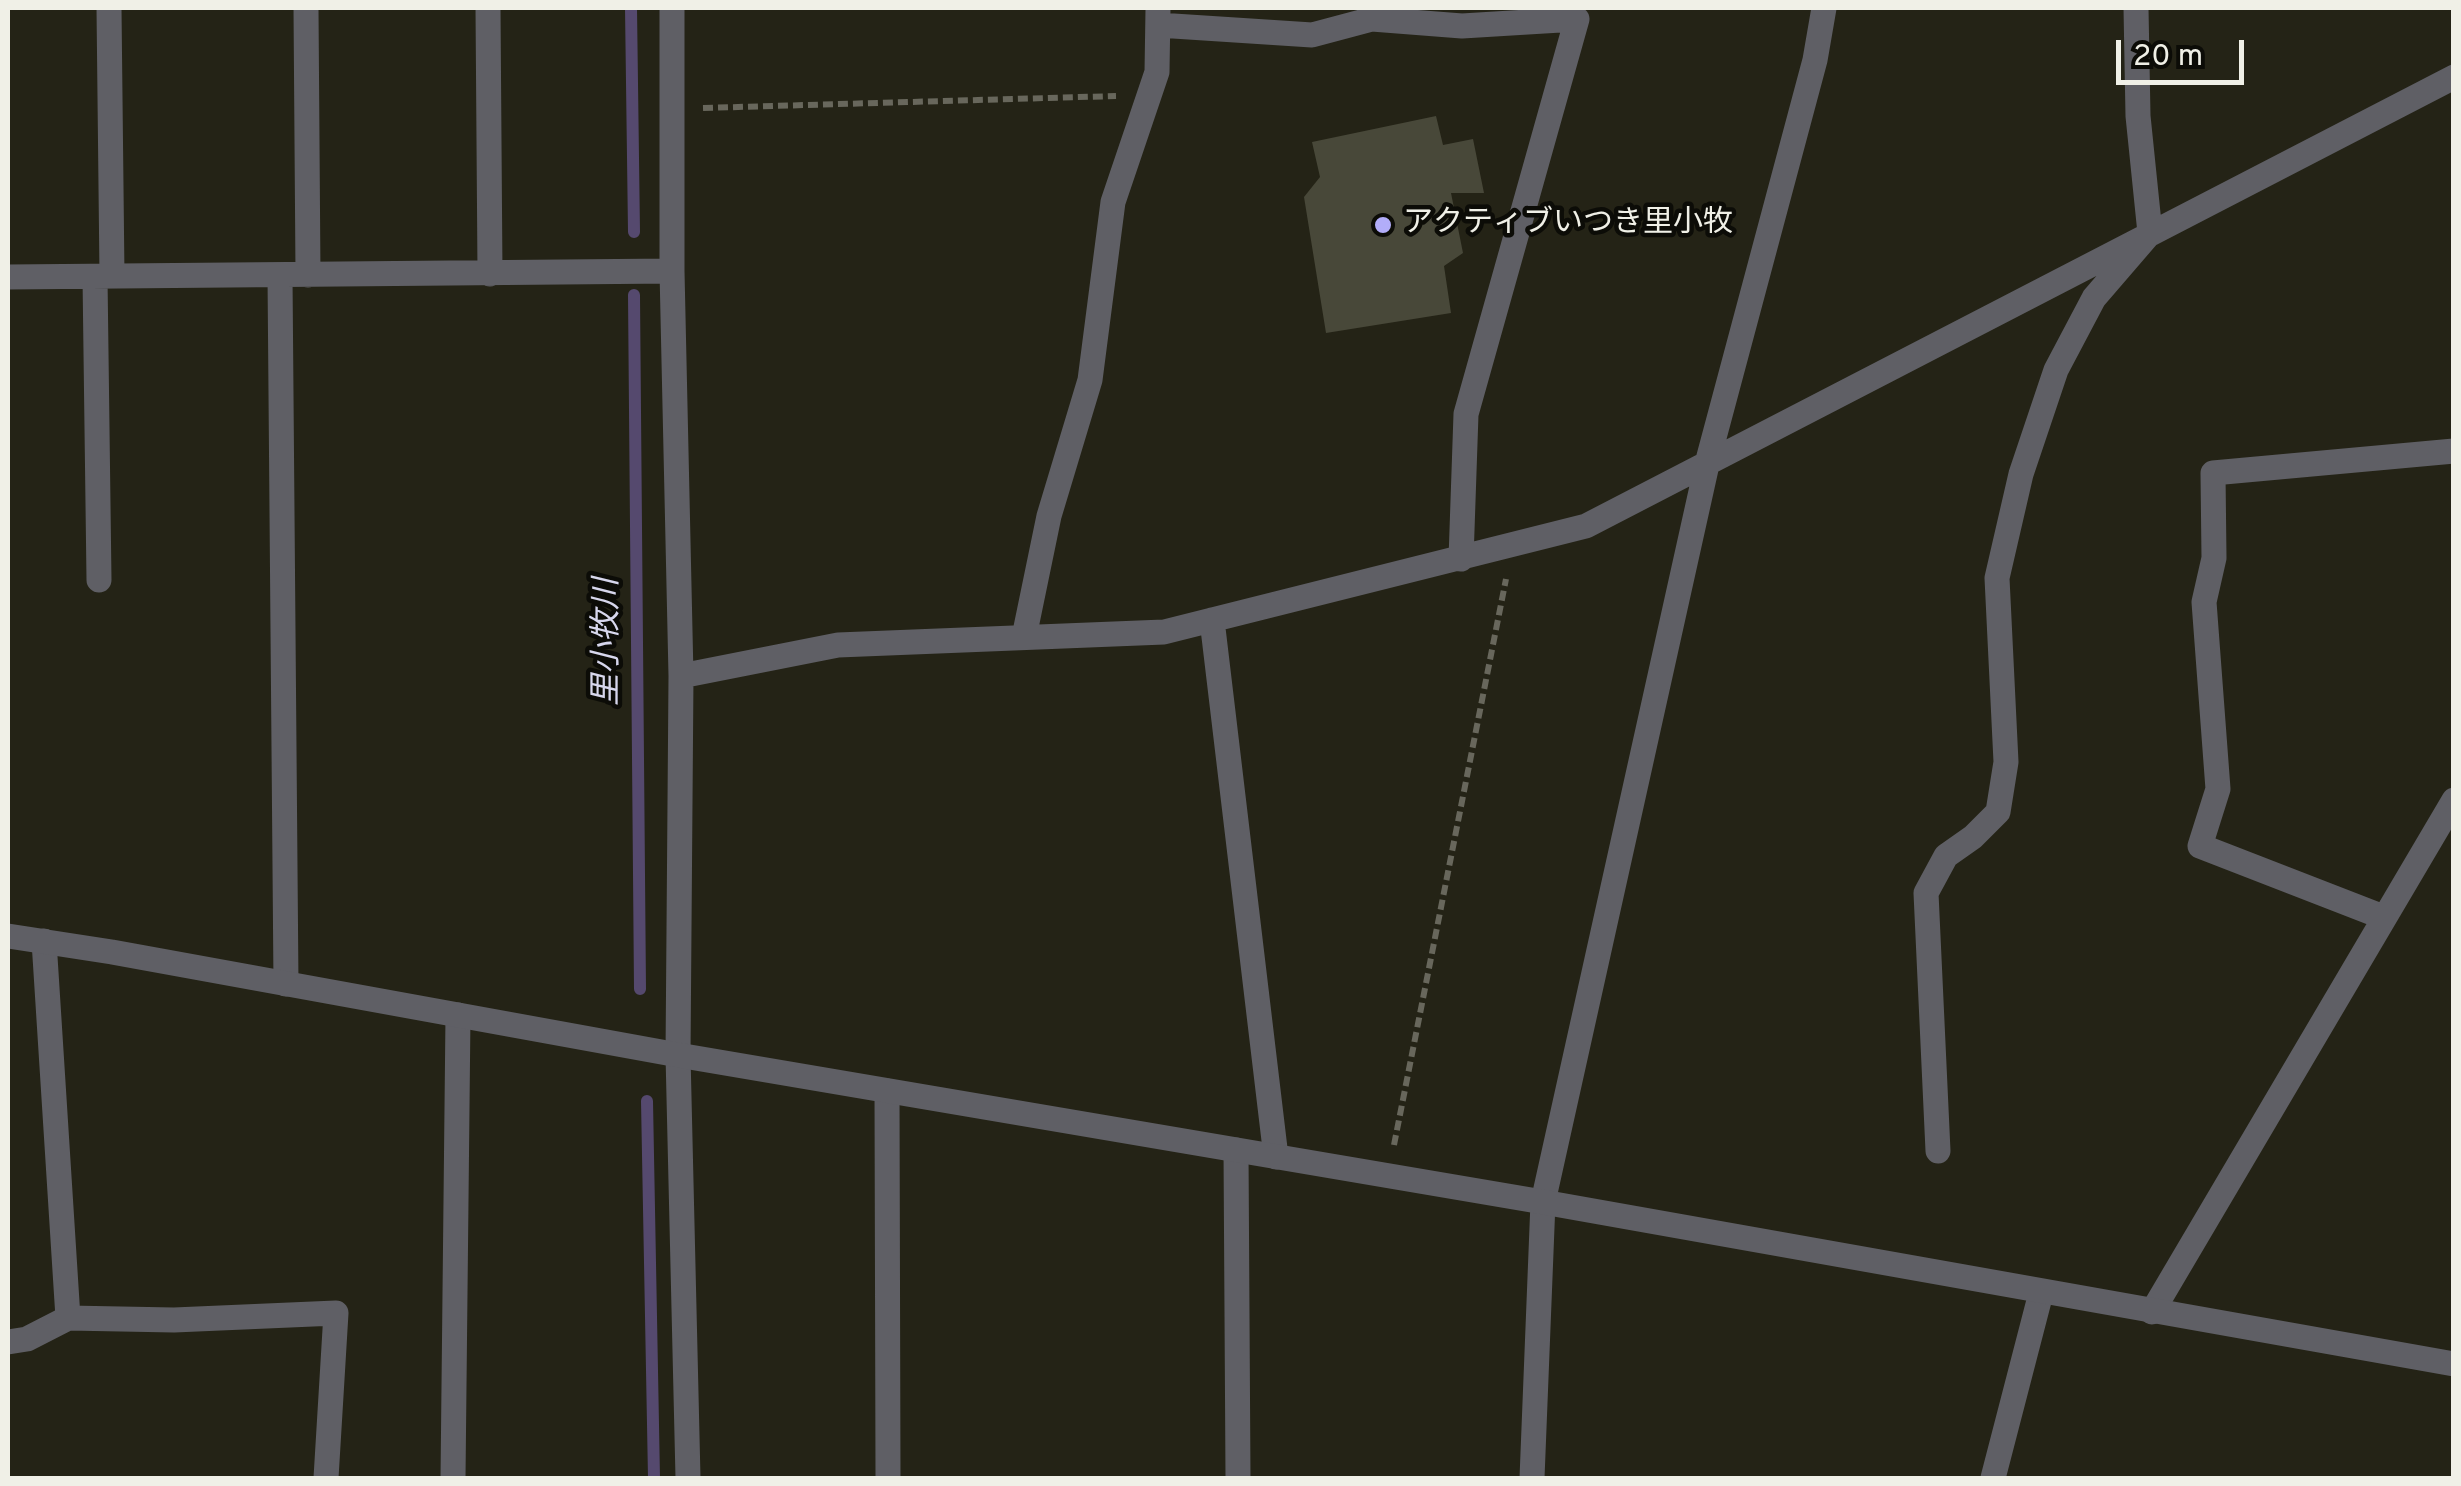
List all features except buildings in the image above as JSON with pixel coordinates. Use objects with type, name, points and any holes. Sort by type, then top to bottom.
[{"type":"street","points":[[99,580],[109,8]]},
{"type":"street","points":[[306,8],[308,275]]},
{"type":"street","points":[[488,8],[490,274]]},
{"type":"street","points":[[672,8],[672,270],[681,676],[678,1056],[688,1478]]},
{"type":"street","points":[[1532,1478],[1543,1202],[1708,460],[1815,60],[1824,8]]},
{"type":"street","points":[[1938,1151],[1926,893],[1946,856],[1998,812],[2006,762],[1997,578],[2021,474],[2056,370],[2094,298],[2150,233],[2138,116],[2136,8]]},
{"type":"street","points":[[1024,637],[1050,516],[1090,380],[1113,202],[1157,72],[1158,16],[1312,35],[1372,19],[1462,26],[1577,19],[1466,414],[1461,559]]},
{"type":"street","points":[[681,676],[838,645],[1164,632],[1586,526],[2454,76]]},
{"type":"street","points":[[8,277],[672,270]]},
{"type":"street","points":[[280,276],[286,984]]},
{"type":"street","points":[[2382,917],[2200,846],[2218,789],[2204,602],[2214,558],[2213,473],[2454,451]]},
{"type":"street","points":[[1212,620],[1276,1157]]},
{"type":"street","points":[[2152,1312],[2454,800]]},
{"type":"street","points":[[8,936],[2454,1364]]},
{"type":"street","points":[[44,941],[68,1318]]},
{"type":"street","points":[[453,1478],[458,1016]]},
{"type":"street","points":[[887,1090],[888,1478]]},
{"type":"street","points":[[1236,1150],[1238,1478]]},
{"type":"street","points":[[1993,1478],[2041,1292]]},
{"type":"street","points":[[8,1342],[26,1339],[68,1318],[174,1320],[336,1314],[326,1478]]},
{"type":"path","points":[[672,108],[1149,95]]},
{"type":"path","points":[[1388,1176],[1513,546]]},
{"type":"waterway","name":"里小牧川","points":[[631,8],[634,232]]},
{"type":"waterway","name":"里小牧川","points":[[634,295],[640,989]]},
{"type":"waterway","name":"里小牧川","points":[[647,1101],[654,1478]]},
{"type":"place","name":"アクティブいつき里小牧","points":[[1383,225]]}]
